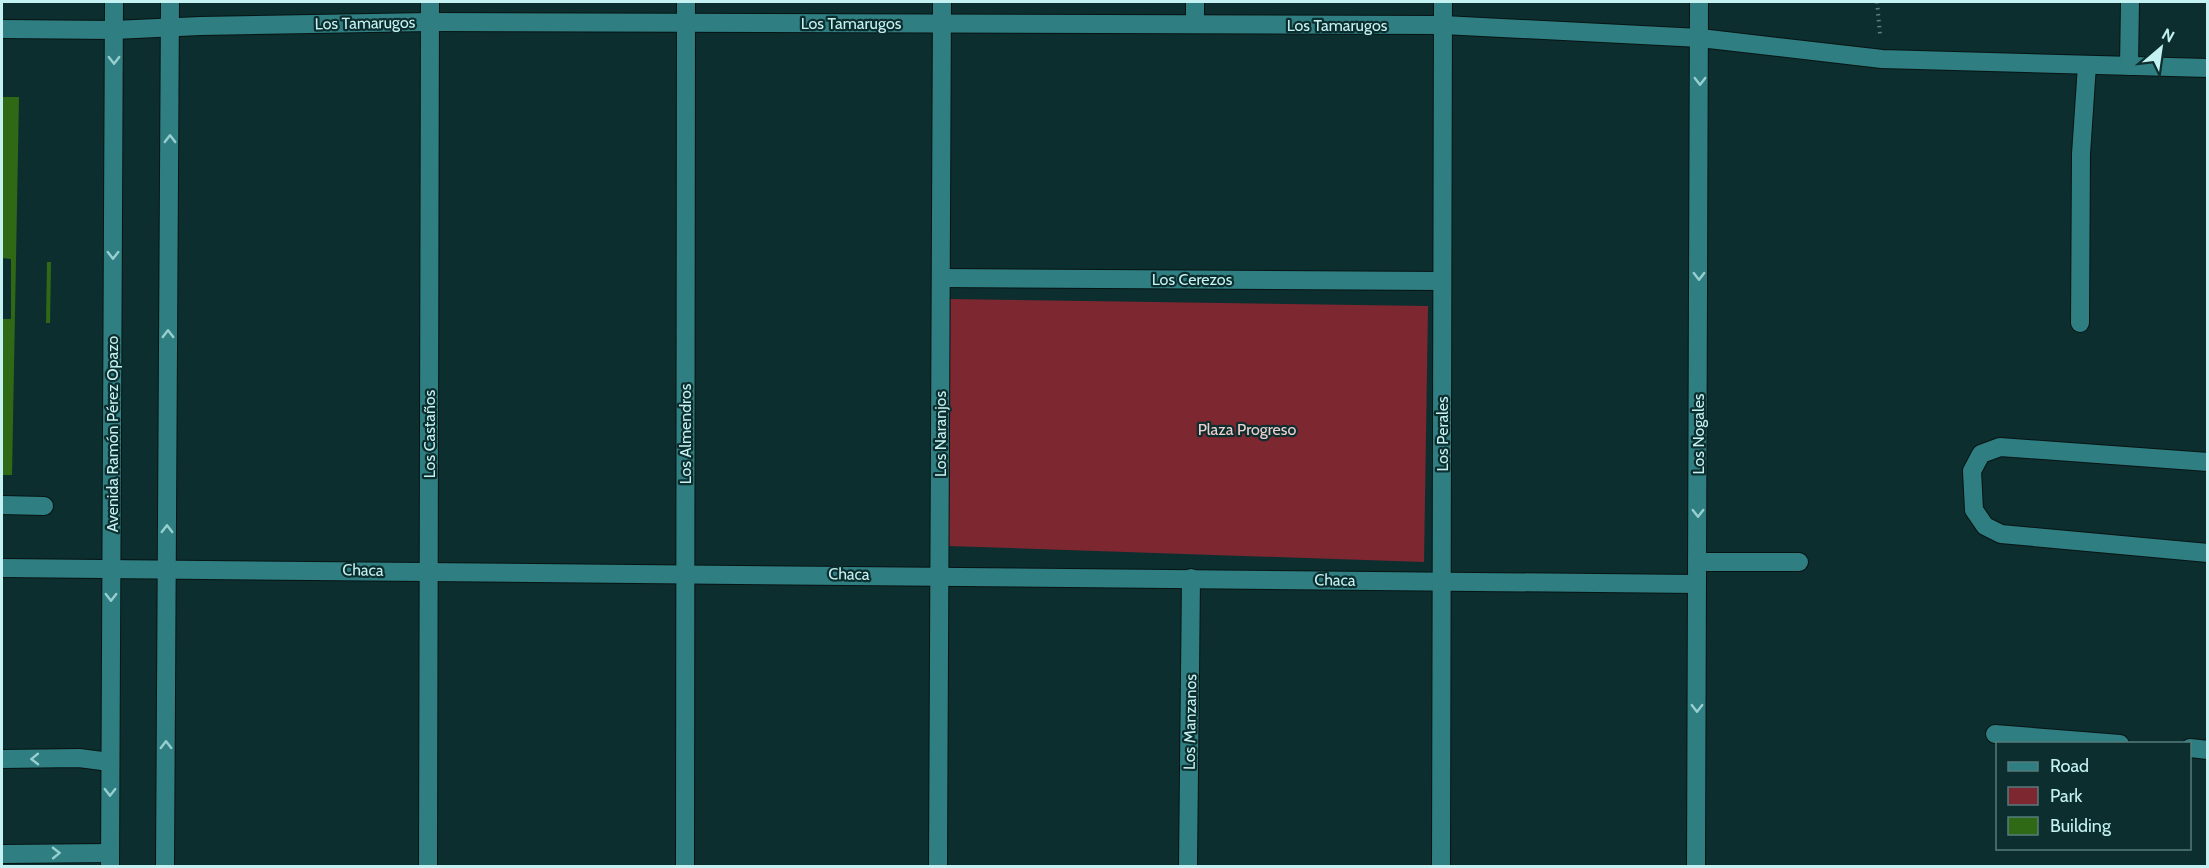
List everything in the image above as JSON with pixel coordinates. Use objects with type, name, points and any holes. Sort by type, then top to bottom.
[{"type":"street","name":"Avenida Ramón Pérez Opazo","points":[[110,860],[114,2]]},
{"type":"street","points":[[165,867],[170,2]]},
{"type":"street","name":"Los Castaños","points":[[428,867],[430,2]]},
{"type":"street","name":"Los Almendros","points":[[685,867],[686,2]]},
{"type":"street","name":"Los Naranjos","points":[[938,867],[942,2]]},
{"type":"street","points":[[1195,2],[1195,24]]},
{"type":"street","name":"Los Perales","points":[[1441,867],[1443,2]]},
{"type":"street","name":"Los Nogales","points":[[1696,867],[1699,2]]},
{"type":"street","points":[[2129,66],[2130,2]]},
{"type":"street","name":"Los Tamarugos","points":[[2,29],[114,30],[212,25],[430,22],[1443,25],[1700,38],[1882,59],[2208,68]]},
{"type":"street","points":[[2080,323],[2081,154],[2087,65]]},
{"type":"street","name":"Los Cerezos","points":[[941,278],[1443,281]]},
{"type":"street","points":[[2208,462],[2000,447],[1981,454],[1972,471],[1974,510],[1985,526],[2001,534],[2208,553]]},
{"type":"street","points":[[2,506],[44,506]]},
{"type":"street","points":[[1697,562],[1799,562]]},
{"type":"street","name":"Chaca","points":[[2,568],[429,570],[1697,584]]},
{"type":"street","name":"Los Manzanos","points":[[1188,867],[1191,578]]},
{"type":"street","points":[[1995,734],[2096,742]]},
{"type":"street","points":[[2191,748],[2208,750]]},
{"type":"street","points":[[2,759],[79,758],[110,762]]},
{"type":"street","points":[[2,854],[110,860]]},
{"type":"green space","name":"Plaza Progreso","points":[[950,299],[1428,306],[1424,562],[948,546]]},
{"type":"building","points":[[2,97],[19,97],[12,475],[2,475],[2,319],[11,319],[11,259],[2,258]]},
{"type":"building","points":[[47,262],[51,262],[50,323],[46,323]]}]
